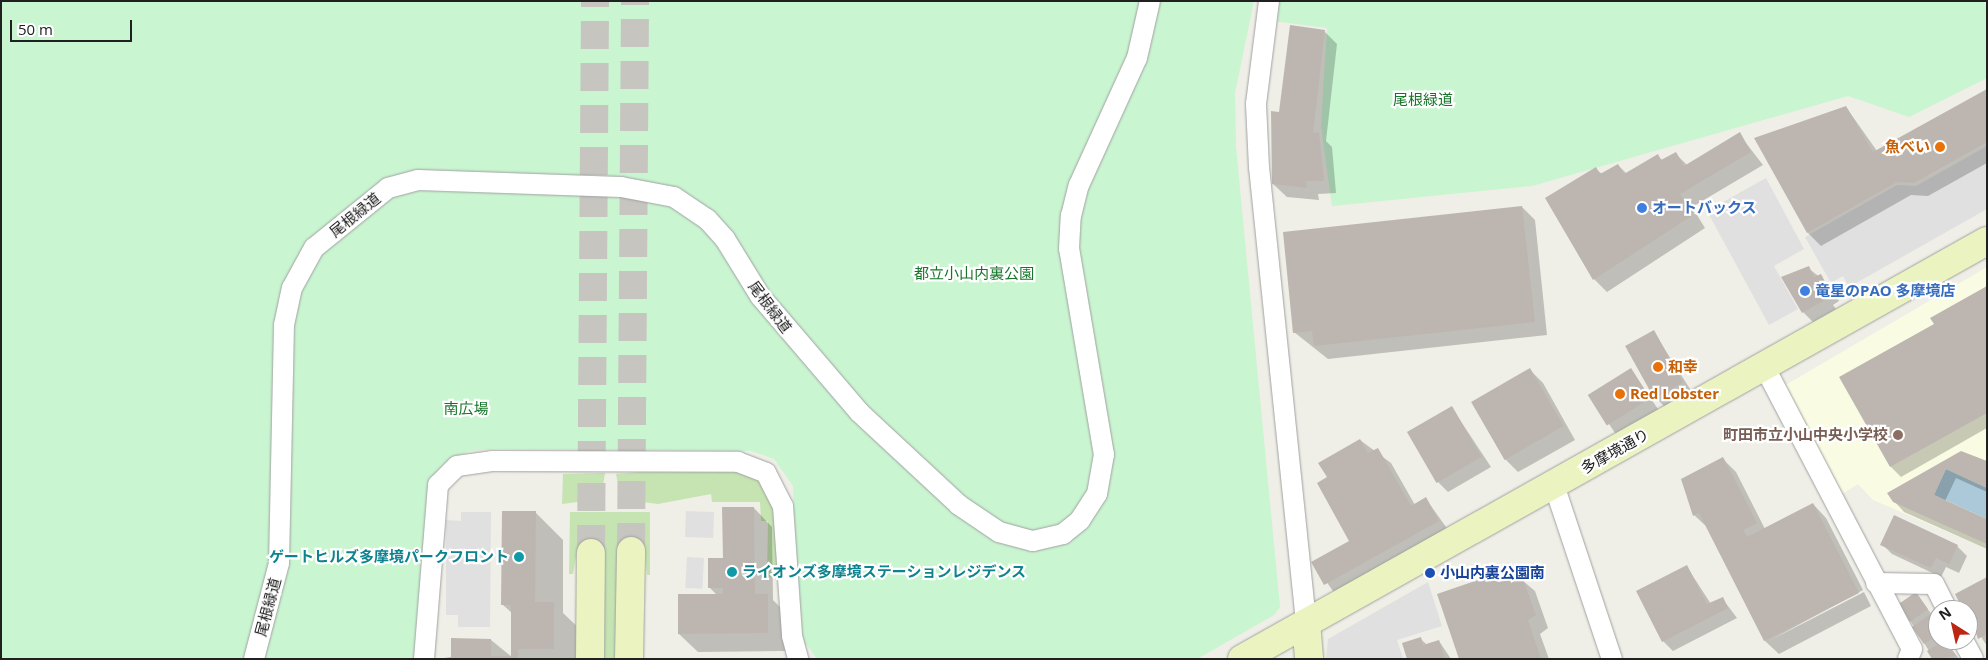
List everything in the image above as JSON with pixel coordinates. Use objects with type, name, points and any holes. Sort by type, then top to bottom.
[{"type":"street","name":"尾根緑道","points":[[254,659],[279,563],[284,325],[292,288],[321,242],[388,188],[418,180],[621,187],[674,197],[707,219],[725,240],[760,296],[858,412],[959,505],[999,532],[1033,541],[1063,534],[1080,520],[1098,494],[1104,454],[1069,249],[1071,216],[1079,185],[1137,58],[1150,1]]},
{"type":"street","points":[[1269,1],[1256,104],[1259,168],[1310,659]]},
{"type":"street","name":"多摩境通り","points":[[1242,659],[1987,241]]},
{"type":"street","points":[[1764,366],[1912,649],[1908,659]]},
{"type":"street","points":[[424,659],[438,485],[456,466],[492,461],[738,462],[766,474],[783,506],[792,636],[798,659]]},
{"type":"street","points":[[1554,485],[1612,659]]},
{"type":"street","points":[[629,659],[630,551]]},
{"type":"street","points":[[590,659],[591,553]]},
{"type":"street","points":[[1876,583],[1934,584],[1942,600]]},
{"type":"shaded area","points":[[1987,146],[1987,209],[1849,287],[1843,276],[1831,283],[1805,237],[1897,185],[1916,186]]},
{"type":"shaded area","points":[[1766,178],[1804,249],[1774,266],[1798,309],[1769,325],[1707,211]]},
{"type":"shaded area","name":"町田市立小山中央小学校","points":[[1987,267],[1987,549],[1873,500],[1858,484],[1839,496],[1784,386]]},
{"type":"shaded area","points":[[686,511],[714,512],[713,538],[685,537]]},
{"type":"shaded area","points":[[461,512],[491,512],[490,627],[458,627],[458,615],[446,615],[446,520],[461,521]]},
{"type":"shaded area","points":[[687,557],[704,558],[702,589],[685,588]]},
{"type":"shaded area","points":[[1428,582],[1442,626],[1397,640],[1403,659],[1326,659],[1328,639]]},
{"type":"green space","name":"都立小山内裏公園","points":[[1,1],[1254,1],[1235,93],[1236,147],[1280,607],[1274,615],[1197,659],[817,659],[807,645],[803,648],[798,625],[793,486],[774,459],[751,451],[495,449],[469,451],[442,465],[435,475],[414,659],[1,659]]},
{"type":"green space","name":"尾根緑道","points":[[1275,1],[1982,1],[1987,6],[1987,78],[1909,117],[1848,96],[1532,186],[1332,206],[1321,126],[1327,28],[1273,21]]},
{"type":"green space","points":[[662,470],[738,470],[761,478],[772,495],[780,580],[767,576],[768,521],[761,521],[760,502],[712,502],[711,494],[658,504],[621,499],[616,474]]},
{"type":"green space","points":[[605,473],[601,499],[562,504],[563,474]]},
{"type":"green space","points":[[570,512],[650,512],[650,575],[647,575],[644,543],[637,533],[628,534],[619,550],[617,659],[599,659],[602,554],[593,534],[585,533],[579,540],[573,574],[569,574]]},
{"type":"water","points":[[1946,469],[1987,488],[1987,519],[1934,495]]},
{"type":"building","points":[[1290,25],[1325,30],[1313,133],[1319,132],[1324,181],[1306,181],[1307,188],[1272,184],[1271,111],[1279,112]]},
{"type":"building","points":[[1987,89],[1987,142],[1914,183],[1897,182],[1807,233],[1754,138],[1846,106],[1873,152]]},
{"type":"building","points":[[1740,132],[1751,152],[1680,194],[1693,215],[1593,280],[1545,198],[1596,167],[1600,174],[1618,164],[1624,174],[1658,154],[1661,160],[1676,152],[1684,166]]},
{"type":"building","points":[[1522,206],[1535,322],[1314,346],[1312,331],[1293,333],[1283,232]]},
{"type":"building","points":[[1809,266],[1814,277],[1821,274],[1830,291],[1824,294],[1827,299],[1802,313],[1781,277]]},
{"type":"building","points":[[1987,286],[1987,413],[1890,467],[1839,377],[1934,324],[1930,318]]},
{"type":"building","points":[[1654,330],[1683,382],[1654,398],[1625,346]]},
{"type":"building","points":[[1530,368],[1564,426],[1505,460],[1471,402]]},
{"type":"building","points":[[1631,368],[1650,399],[1607,426],[1588,395]]},
{"type":"building","points":[[1452,406],[1482,457],[1436,483],[1407,432]]},
{"type":"building","points":[[1360,439],[1368,453],[1378,448],[1411,506],[1426,497],[1439,521],[1324,585],[1311,562],[1349,541],[1317,483],[1327,477],[1318,463]]},
{"type":"building","points":[[1961,451],[1987,461],[1987,488],[1946,469],[1934,495],[1987,519],[1987,544],[1893,502],[1887,493]]},
{"type":"building","points":[[1723,457],[1757,523],[1743,530],[1747,537],[1813,503],[1859,593],[1764,641],[1699,513],[1693,516],[1681,479]]},
{"type":"building","name":"ライオンズ多摩境ステーションレジデンス","points":[[722,507],[754,507],[755,594],[768,594],[768,633],[678,634],[678,594],[723,594],[723,588],[708,588],[708,558],[723,558]]},
{"type":"building","name":"ゲートヒルズ多摩境パークフロント","points":[[502,511],[536,511],[535,602],[554,602],[554,649],[518,649],[518,659],[438,659],[451,657],[451,638],[491,639],[491,656],[511,656],[511,605],[501,605]]},
{"type":"building","points":[[1894,515],[1958,545],[1949,564],[1936,558],[1931,568],[1880,545]]},
{"type":"building","points":[[1687,565],[1707,604],[1723,597],[1728,608],[1662,642],[1636,591]]},
{"type":"building","points":[[1510,569],[1514,579],[1522,576],[1536,615],[1528,620],[1541,659],[1459,659],[1437,594]]},
{"type":"building","points":[[1987,577],[1987,634],[1978,639],[1978,600],[1958,600],[1955,594]]},
{"type":"building","points":[[1916,592],[1928,609],[1910,622],[1898,605]]},
{"type":"building","points":[[1928,616],[1928,641],[1924,644],[1912,627]]},
{"type":"building","points":[[1421,637],[1423,645],[1439,640],[1445,659],[1407,659],[1402,643]]},
{"type":"building","points":[[1952,650],[1956,656],[1932,659],[1927,651]]},
{"type":"tunnel","points":[[591,553],[595,1]]},
{"type":"tunnel","points":[[631,551],[635,1]]},
{"type":"place","name":"魚べい","points":[[1940,147]]},
{"type":"place","name":"オートバックス","points":[[1642,208]]},
{"type":"place","name":"竜星のPAO 多摩境店","points":[[1805,291]]},
{"type":"place","name":"和幸","points":[[1658,367]]},
{"type":"place","name":"Red Lobster","points":[[1620,394]]},
{"type":"place","name":"町田市立小山中央小学校","points":[[1898,435]]},
{"type":"place","name":"ゲートヒルズ多摩境パークフロント","points":[[519,557]]},
{"type":"place","name":"ライオンズ多摩境ステーションレジデンス","points":[[732,572]]},
{"type":"place","name":"小山内裏公園南","points":[[1430,573]]},
{"type":"park label","name":"南広場","points":[[466,409]]}]
